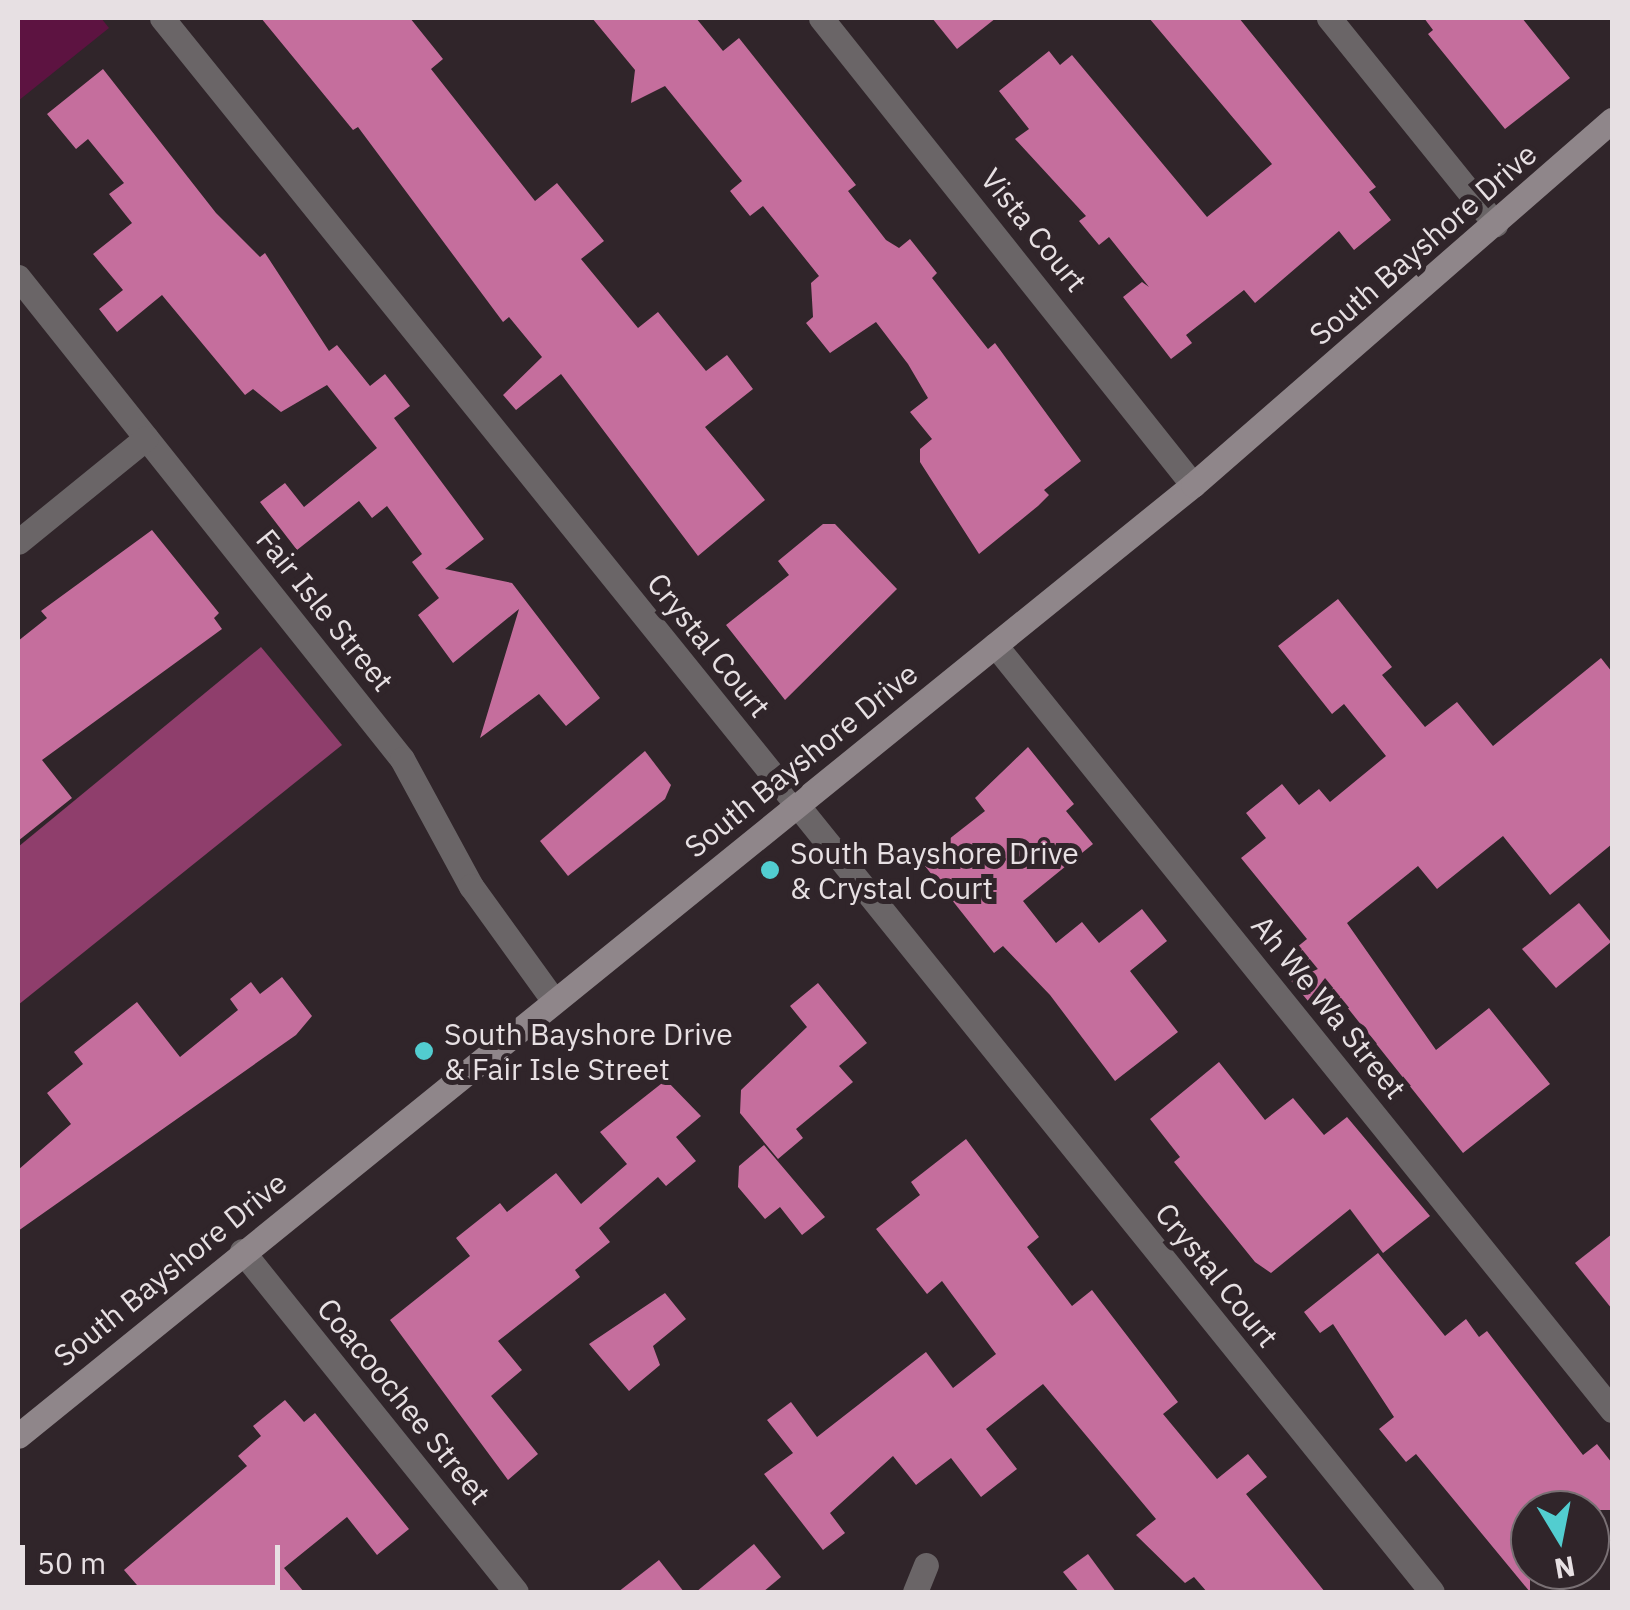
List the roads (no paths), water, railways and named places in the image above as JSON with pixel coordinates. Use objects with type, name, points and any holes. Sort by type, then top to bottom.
[{"type":"main road","name":"South Bayshore Drive","points":[[18,1436],[1194,484],[1612,120]]},
{"type":"street","name":"Crystal Court","points":[[162,18],[1432,1592]]},
{"type":"street","name":"Vista Court","points":[[821,18],[1194,484]]},
{"type":"street","points":[[1329,18],[1495,224]]},
{"type":"street","name":"Fair Isle Street","points":[[18,277],[402,759],[482,903],[554,1000]]},
{"type":"street","points":[[18,542],[146,438]]},
{"type":"street","name":"Ah We Wa Street","points":[[995,646],[1612,1410]]},
{"type":"street","name":"Coacoochee Street","points":[[242,1251],[516,1592]]},
{"type":"street","points":[[915,1592],[926,1565]]},
{"type":"place","name":"South Bayshore Drive & Crystal Court","points":[[770,870]]},
{"type":"place","name":"South Bayshore Drive & Fair Isle Street","points":[[424,1051]]}]
